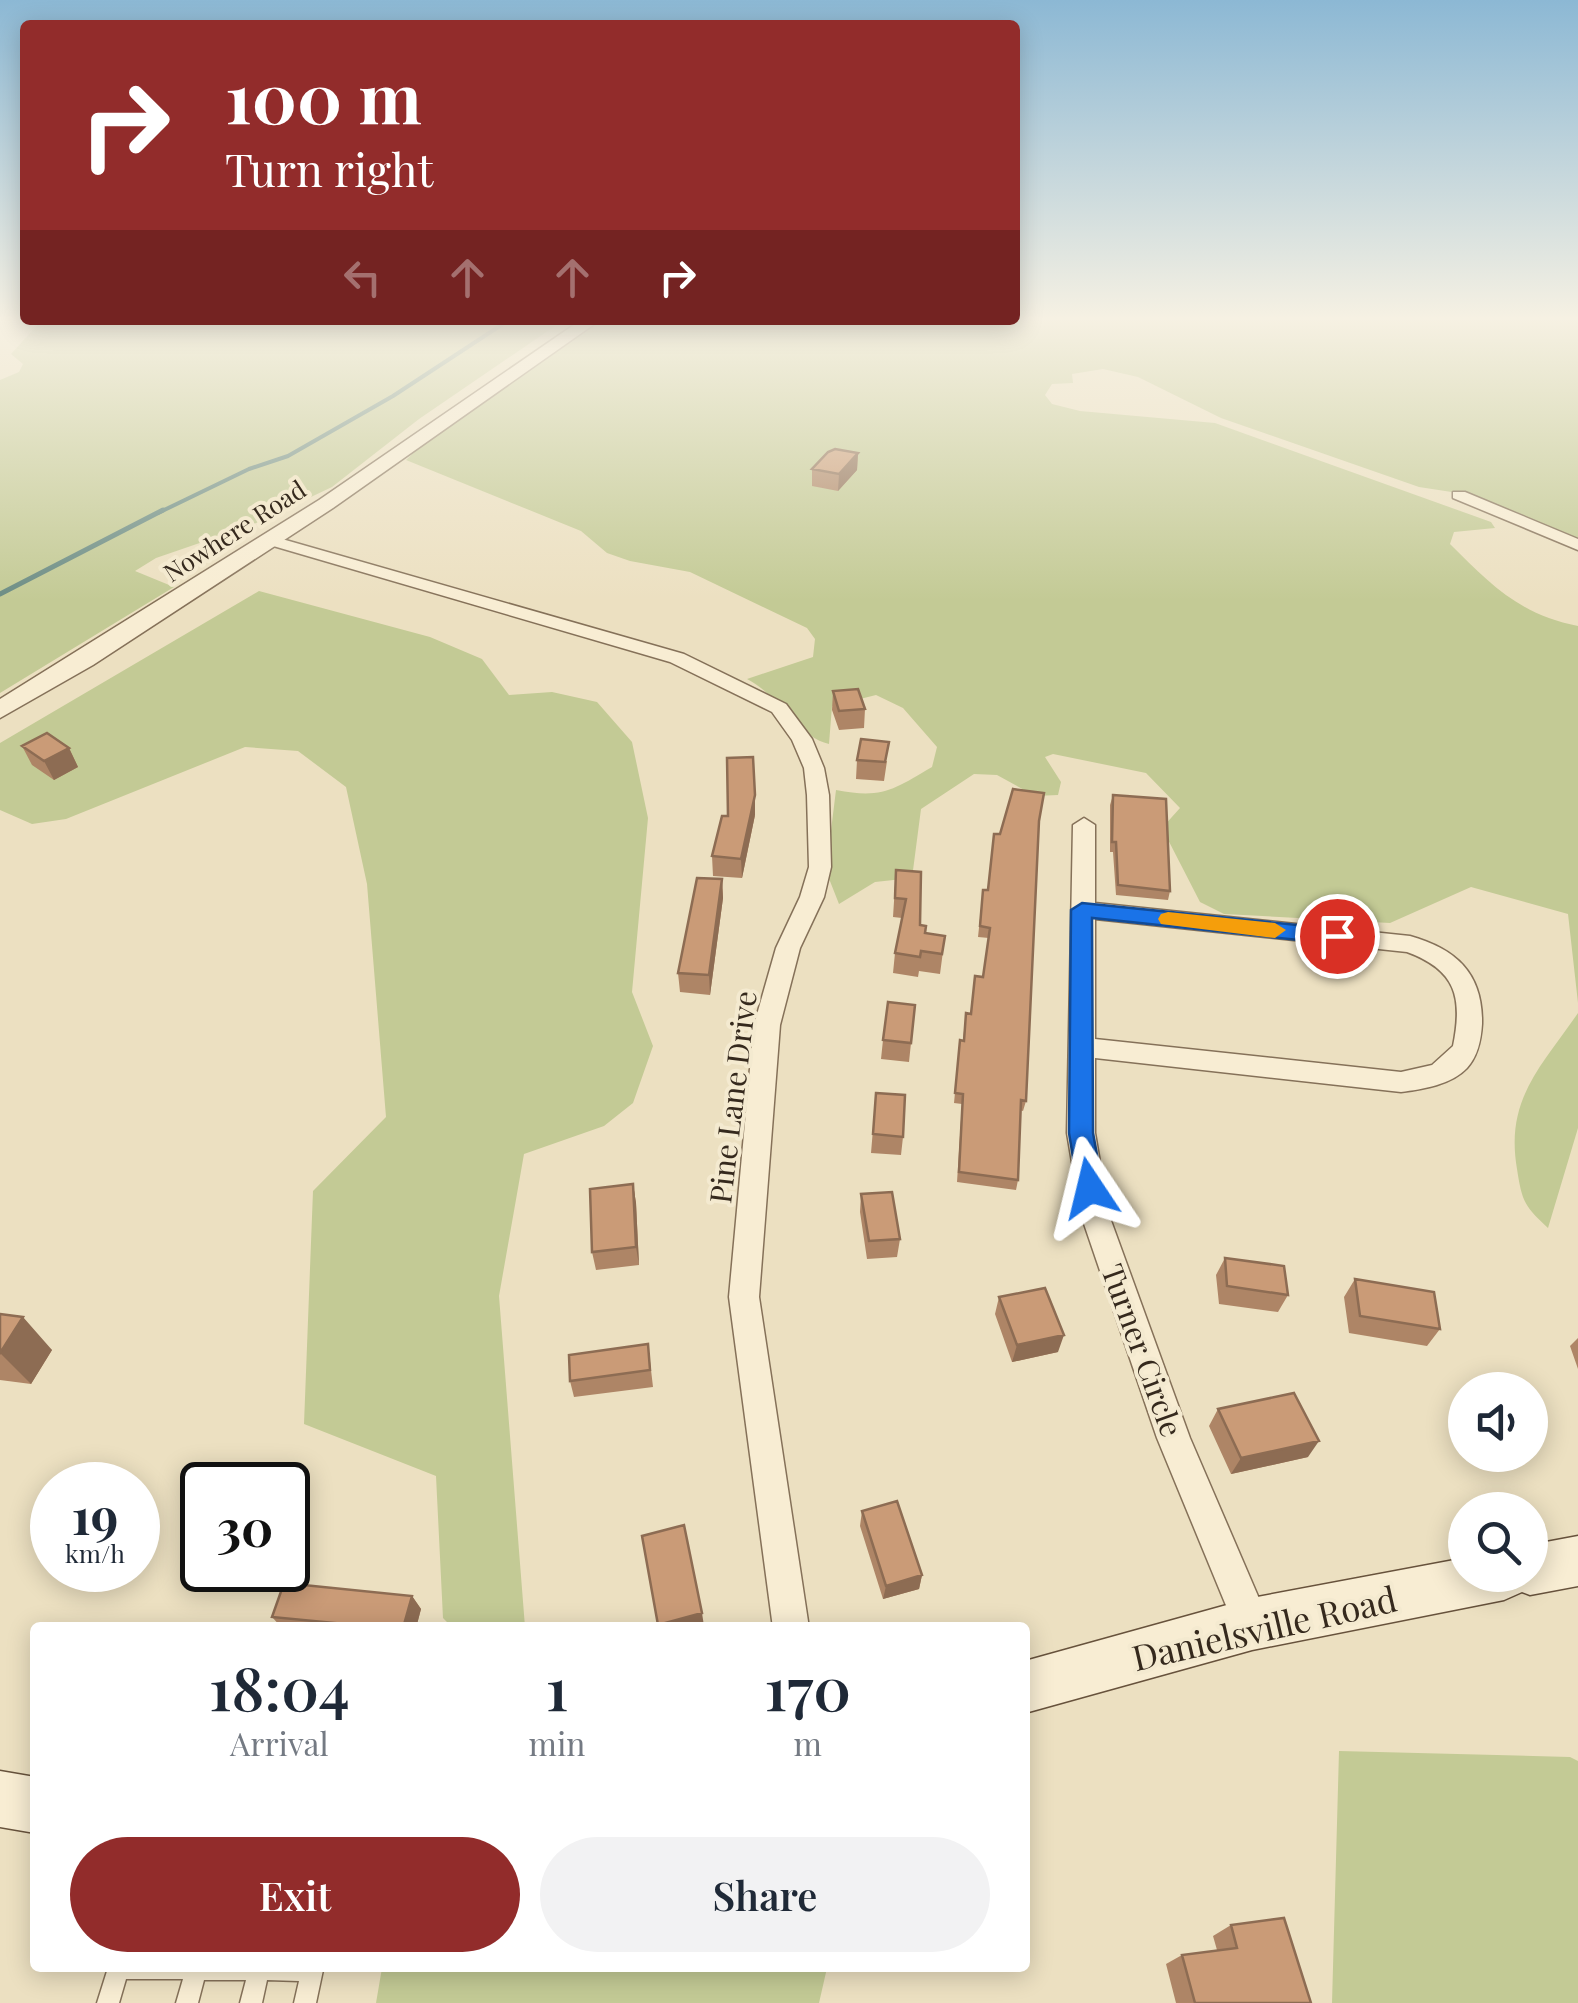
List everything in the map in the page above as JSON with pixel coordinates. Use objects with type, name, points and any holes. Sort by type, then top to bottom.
[{"type":"main road","points":[[1548,1567],[1578,1561]]},
{"type":"main road","name":"Danielsville Road","points":[[1030,1687],[1252,1624],[1448,1586]]},
{"type":"main road","points":[[0,1799],[30,1803]]},
{"type":"street","name":"Nowhere Road","points":[[0,710],[269,540],[455,413]]},
{"type":"street","points":[[1459,495],[1578,544]]},
{"type":"street","name":"Pine Lane Drive","points":[[269,540],[677,658],[779,708],[802,740],[814,768],[818,794],[820,868],[812,897],[788,948],[767,1026],[744,1298],[790,1622]]},
{"type":"street","name":"Turner Circle","points":[[1084,825],[1081,1133],[1096,1214],[1174,1438],[1252,1624]]},
{"type":"street","points":[[1080,1048],[1402,1082],[1436,1076],[1458,1062],[1468,1046],[1470,993],[1460,971],[1436,953],[1410,944],[1082,910]]},
{"type":"lane","points":[[108,2003],[117,1972]]},
{"type":"lane","points":[[187,2003],[196,1972]]},
{"type":"lane","points":[[251,2003],[258,1972]]},
{"type":"lane","points":[[305,2003],[312,1972]]},
{"type":"green space","points":[[0,413],[427,413],[332,487],[252,525],[156,558],[135,571],[174,587],[0,693]]},
{"type":"green space","points":[[461,413],[1108,413],[1215,423],[1491,522],[1495,528],[1454,532],[1450,544],[1507,596],[1539,614],[1578,626],[1578,1003],[1568,914],[1471,887],[1390,923],[1224,914],[1200,902],[1162,828],[1180,808],[1146,773],[1053,754],[1045,757],[1061,782],[1058,795],[1035,796],[997,775],[974,774],[921,809],[912,878],[875,882],[839,904],[826,871],[836,790],[887,791],[932,767],[937,747],[903,708],[876,695],[832,706],[829,744],[818,740],[747,679],[813,657],[815,639],[807,628],[690,572],[607,553],[581,531],[406,460]]},
{"type":"green space","points":[[1212,413],[1578,413],[1578,542],[1471,495],[1419,487]]},
{"type":"green space","points":[[259,591],[430,637],[482,659],[509,695],[552,692],[597,702],[632,742],[648,818],[632,992],[653,1046],[633,1103],[604,1126],[524,1154],[499,1296],[525,1622],[447,1622],[443,1618],[436,1476],[304,1424],[313,1191],[386,1117],[367,884],[346,787],[298,751],[245,747],[66,819],[32,824],[0,810],[0,743]]},
{"type":"green space","points":[[1578,1013],[1578,1128],[1548,1228],[1523,1196],[1517,1169],[1516,1123],[1529,1085]]},
{"type":"green space","points":[[1339,1751],[1570,1757],[1578,1761],[1578,2003],[1332,2003]]},
{"type":"green space","points":[[381,1972],[826,1972],[819,2003],[376,2003]]},
{"type":"building","points":[[835,449],[858,453],[839,474],[812,469],[828,452]]},
{"type":"building","points":[[858,689],[865,709],[839,711],[833,691]]},
{"type":"building","points":[[47,733],[69,748],[44,761],[22,746]]},
{"type":"building","points":[[861,739],[889,742],[885,762],[857,760]]},
{"type":"building","points":[[753,757],[755,795],[741,859],[712,856],[722,816],[728,816],[727,758]]},
{"type":"building","points":[[1013,789],[1044,793],[1039,821],[1026,1101],[1021,1100],[1018,1180],[959,1172],[963,1094],[955,1093],[960,1040],[964,1041],[966,1013],[971,1014],[975,976],[983,977],[990,928],[980,926],[983,890],[988,890],[994,834],[1000,834]]},
{"type":"building","points":[[1113,795],[1166,799],[1170,891],[1118,885],[1116,842],[1112,842]]},
{"type":"building","points":[[896,870],[921,872],[920,925],[926,926],[925,933],[945,936],[942,954],[921,951],[920,957],[895,953],[906,899],[895,898]]},
{"type":"building","points":[[697,878],[722,879],[709,975],[678,973]]},
{"type":"building","points":[[888,1002],[915,1005],[911,1043],[883,1040]]},
{"type":"building","points":[[876,1093],[905,1095],[903,1137],[873,1134]]},
{"type":"building","points":[[633,1184],[636,1247],[592,1252],[590,1189]]},
{"type":"building","points":[[892,1192],[900,1239],[869,1241],[861,1194]]},
{"type":"building","points":[[1225,1258],[1284,1266],[1288,1295],[1227,1286]]},
{"type":"building","points":[[1355,1279],[1434,1292],[1440,1329],[1360,1316]]},
{"type":"building","points":[[1045,1288],[1064,1335],[1017,1345],[999,1297]]},
{"type":"building","points":[[0,1314],[23,1317],[0,1353]]},
{"type":"building","points":[[648,1344],[650,1370],[570,1381],[569,1355]]},
{"type":"building","points":[[1294,1393],[1319,1441],[1241,1458],[1218,1409]]},
{"type":"building","points":[[897,1501],[922,1575],[886,1586],[862,1511]]},
{"type":"building","points":[[684,1525],[702,1613],[657,1622],[642,1536]]},
{"type":"building","points":[[310,1586],[412,1596],[405,1622],[324,1622],[272,1617],[281,1592],[310,1592]]},
{"type":"building","points":[[1284,1918],[1311,2003],[1195,2003],[1182,1955],[1237,1948],[1231,1925]]},
{"type":"waterway","points":[[158,513],[249,469],[288,456],[362,413]]},
{"type":"waterway","points":[[0,594],[163,510]]},
{"type":"slow traffic","points":[[1168,919],[1275,930]]},
{"type":"route","points":[[1090,1188],[1081,1133],[1082,910],[1337,936]]}]
